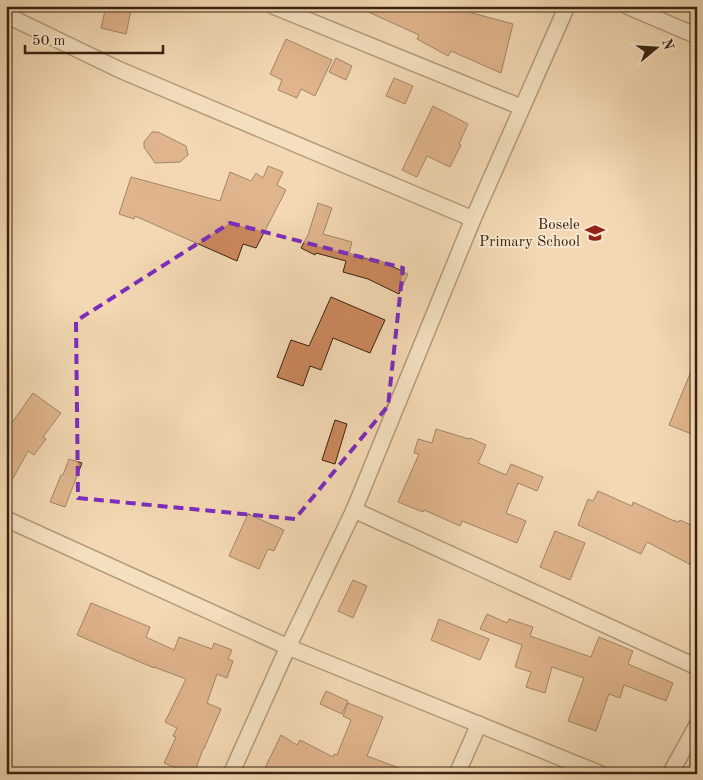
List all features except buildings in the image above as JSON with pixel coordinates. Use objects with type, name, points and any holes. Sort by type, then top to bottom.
[{"type":"street","points":[[272,6],[521,107]]},
{"type":"street","points":[[231,774],[288,647],[354,510],[473,219],[567,6]]},
{"type":"street","points":[[627,6],[697,36]]},
{"type":"street","points":[[6,15],[120,70],[473,219]]},
{"type":"street","points":[[354,510],[697,667]]},
{"type":"street","points":[[6,519],[288,647],[601,774]]},
{"type":"street","points":[[457,774],[479,724]]},
{"type":"street","points":[[670,774],[697,725]]},
{"type":"highlighted area","points":[[230,223],[403,268],[388,406],[295,519],[78,498],[76,321]]},
{"type":"place","name":"Bosele Primary School","points":[[595,233]]}]
